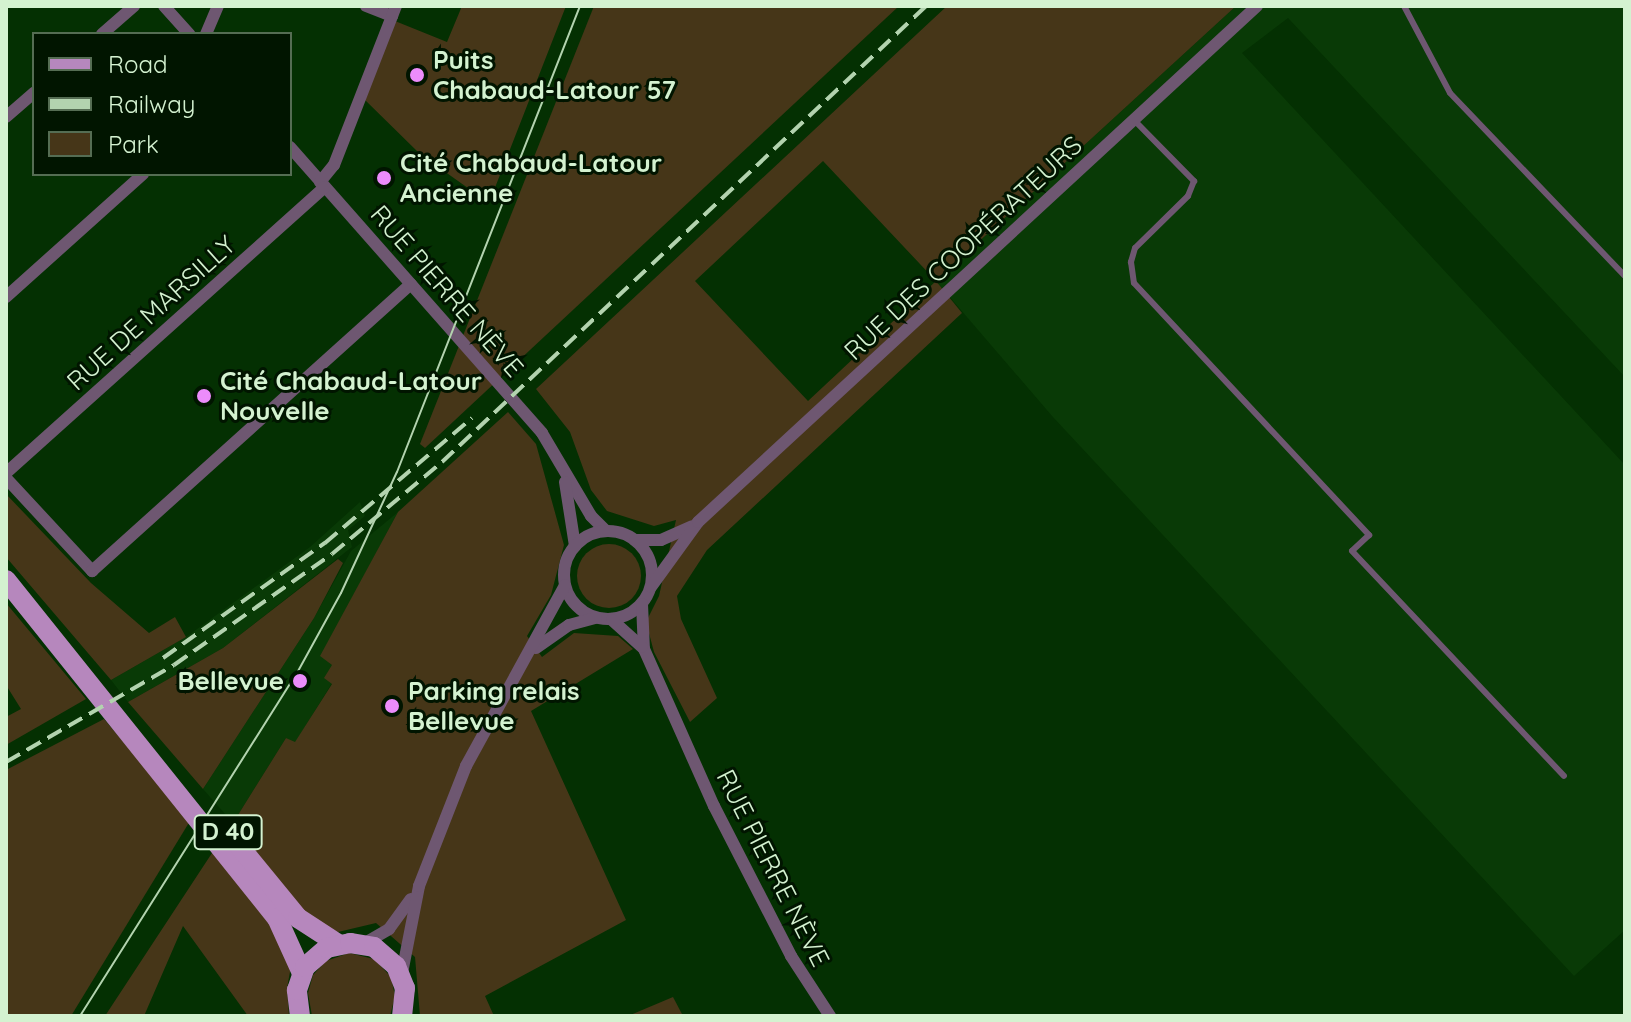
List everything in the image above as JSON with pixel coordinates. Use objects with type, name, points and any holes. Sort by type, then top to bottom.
[{"type":"main road","name":"D 40","points":[[6,580],[84,671],[277,918],[302,973]]},
{"type":"main road","name":"D 40","points":[[84,671],[133,720],[298,918],[338,944]]},
{"type":"main road","points":[[300,1016],[296,996],[302,973],[317,955],[338,944],[363,944],[384,953],[402,976],[404,1015]]},
{"type":"street","points":[[104,32],[134,6]]},
{"type":"street","points":[[164,6],[187,32]]},
{"type":"street","points":[[207,32],[218,6]]},
{"type":"street","points":[[366,6],[394,11]]},
{"type":"street","name":"RUE DES COOPÉRATEURS","points":[[651,587],[698,522],[1257,6]]},
{"type":"street","name":"RUE DE MARSILLY","points":[[6,475],[323,184],[334,165],[394,11]]},
{"type":"street","points":[[6,117],[32,95]]},
{"type":"street","name":"RUE PIERRE NÈVE","points":[[292,149],[542,433],[562,471],[606,531]]},
{"type":"street","points":[[6,297],[141,176]]},
{"type":"street","points":[[6,475],[92,571],[411,284]]},
{"type":"street","name":"RUE PIERRE NÈVE","points":[[562,471],[575,546]]},
{"type":"street","name":"RUE DES COOPÉRATEURS","points":[[635,540],[661,540],[698,522]]},
{"type":"street","points":[[402,976],[419,886],[474,751],[565,585],[566,561],[575,546],[606,531],[635,540],[650,561],[651,587],[642,604],[612,620],[596,618],[562,628],[529,654]]},
{"type":"street","points":[[565,585],[576,606],[596,618]]},
{"type":"street","name":"RUE PIERRE NÈVE","points":[[642,604],[644,649],[717,814],[791,956],[830,1016]]},
{"type":"street","name":"RUE PIERRE NÈVE","points":[[612,620],[644,649]]},
{"type":"street","points":[[363,944],[389,929],[419,886]]},
{"type":"lane","points":[[1404,6],[1450,93],[1625,276]]},
{"type":"lane","points":[[1134,120],[1194,181],[1188,196],[1135,248],[1131,262],[1134,283],[1369,535],[1352,551],[1564,776]]},
{"type":"shaded area","points":[[1236,6],[1625,6],[1625,377],[1288,18],[1242,53],[1625,465],[1625,930],[1574,976],[1052,416],[936,281]]},
{"type":"shaded area","points":[[360,502],[365,516],[348,530],[352,547],[223,648],[128,702],[111,680],[186,637],[310,547]]},
{"type":"shaded area","points":[[398,512],[321,656],[332,665],[332,683],[295,743],[286,738],[233,823],[203,789],[314,618],[351,551]]},
{"type":"green space","points":[[462,6],[566,6],[489,203],[420,154],[365,100],[395,21],[447,42]]},
{"type":"green space","points":[[594,6],[899,6],[425,448],[420,444]]},
{"type":"green space","points":[[947,6],[1236,6],[936,281],[962,313],[707,550],[677,596],[681,619],[717,698],[690,722],[654,652],[646,622],[659,596],[676,520],[654,526],[607,511],[591,490],[570,432],[536,389]],"holes":[[[823,161],[936,281],[808,401],[695,281]]]},
{"type":"green space","points":[[508,412],[536,444],[564,545],[551,595],[527,636],[542,657],[574,633],[618,636],[633,649],[531,711],[626,920],[485,996],[494,1016],[420,1016],[415,957],[376,923],[338,932],[311,921],[233,823],[286,738],[295,742],[332,684],[324,678],[332,665],[320,656],[398,512]]},
{"type":"green space","points":[[6,494],[91,583],[149,633],[175,617],[186,637],[111,680],[6,557]]},
{"type":"green space","points":[[603,544],[615,544],[632,553],[639,564],[639,588],[632,599],[615,608],[603,608],[591,603],[582,594],[577,582],[577,570],[582,558],[591,549]]},
{"type":"green space","points":[[338,559],[343,563],[314,618],[203,789],[128,702],[223,648]]},
{"type":"green space","points":[[6,603],[86,699],[6,745],[6,717],[21,709],[6,685]]},
{"type":"green space","points":[[104,719],[190,821],[71,1016],[6,1016],[6,770]]},
{"type":"green space","points":[[214,850],[293,956],[287,988],[289,1016],[248,1016],[183,926],[144,1016],[105,1016]]},
{"type":"green space","points":[[349,953],[374,959],[391,977],[395,996],[390,1016],[312,1016],[308,993],[313,975],[326,961]]},
{"type":"green space","points":[[673,997],[683,1016],[628,1016]]},
{"type":"tram line","points":[[80,1016],[297,673],[341,593],[397,472],[580,6]]},
{"type":"railway","points":[[6,762],[174,665],[332,554],[442,462],[926,6]]},
{"type":"railway","points":[[163,658],[325,543],[472,418]]},
{"type":"place","name":"Puits Chabaud-Latour 57","points":[[417,75]]},
{"type":"place","name":"Cité Chabaud-Latour Ancienne","points":[[384,178]]},
{"type":"place","name":"Cité Chabaud-Latour Nouvelle","points":[[204,396]]},
{"type":"place","name":"Bellevue","points":[[300,681]]},
{"type":"place","name":"Parking relais Bellevue","points":[[392,706]]}]
